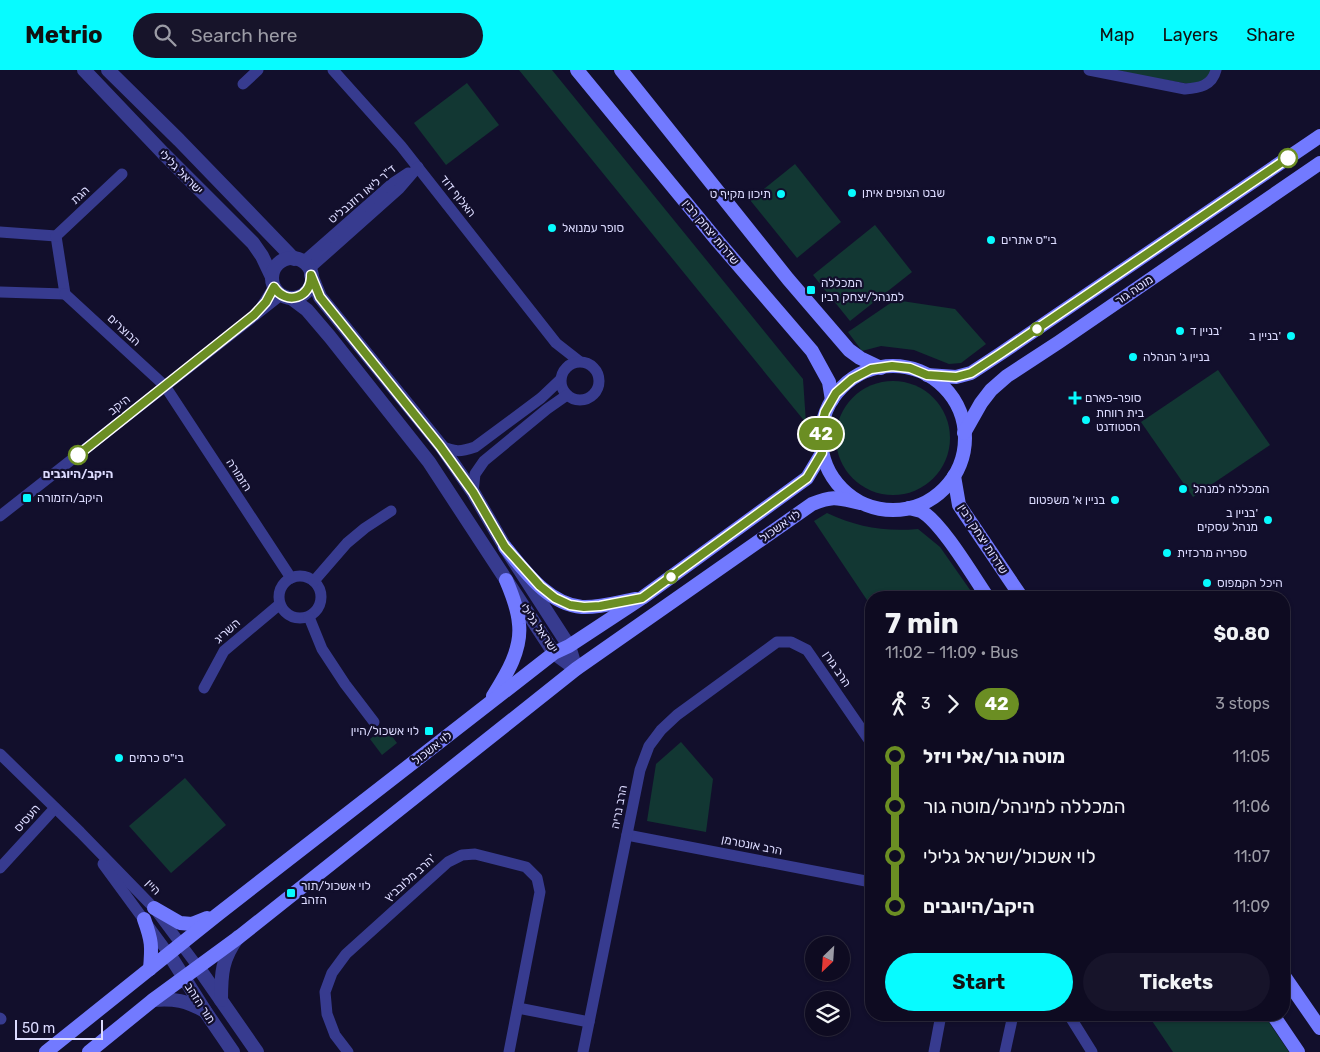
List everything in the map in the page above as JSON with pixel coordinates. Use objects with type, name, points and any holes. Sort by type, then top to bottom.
[{"type":"main road","name":"שדרות יצחק רבין","points":[[577,70],[715,238],[812,351],[829,382],[832,400]]},
{"type":"main road","points":[[621,70],[788,279],[849,350],[860,358],[881,368]]},
{"type":"main road","name":"מוטה גור","points":[[927,375],[956,377],[971,373],[1320,136]]},
{"type":"main road","name":"מוטה גור","points":[[964,433],[981,403],[991,390],[1007,376],[1320,163]]},
{"type":"main road","points":[[1296,179],[1320,172]]},
{"type":"main road","points":[[892,366],[910,368],[927,375],[944,388],[957,405],[964,425],[965,446],[954,476],[944,489],[925,503],[901,510],[880,509],[860,502],[847,494],[835,482],[827,468],[822,453],[820,437],[822,424],[825,412],[836,393],[852,379],[871,369],[881,368],[892,366]]},
{"type":"main road","name":"לוי אשכול","points":[[46,1052],[217,915],[554,653],[569,646],[642,598],[807,478],[822,453]]},
{"type":"main road","name":"שדרות יצחק רבין","points":[[954,476],[959,505],[1017,591]]},
{"type":"main road","name":"לוי אשכול","points":[[88,1052],[153,1000],[239,937],[576,669],[812,504],[835,497],[860,502]]},
{"type":"main road","points":[[910,508],[920,511],[946,536],[983,591]]},
{"type":"main road","points":[[505,547],[540,586],[555,598],[570,605],[584,607],[600,606],[642,598]]},
{"type":"main road","points":[[489,703],[511,664],[516,653],[519,638],[520,626],[516,607],[506,580]]},
{"type":"main road","points":[[154,908],[180,923],[192,924],[217,915]]},
{"type":"main road","points":[[144,919],[151,937],[150,969]]},
{"type":"main road","points":[[1290,985],[1320,1028]]},
{"type":"main road","points":[[1277,1021],[1298,1052]]},
{"type":"street","name":"ישראל גלילי","points":[[84,70],[253,244],[262,256],[279,289],[307,310],[330,337],[429,462],[554,653],[576,669]]},
{"type":"street","name":"ישראל גלילי","points":[[108,70],[304,266],[320,297],[440,446],[473,492],[505,547],[569,646],[576,669]]},
{"type":"street","points":[[242,84],[258,70]]},
{"type":"street","name":"האלוף דוד","points":[[333,70],[401,146],[556,343],[579,362]]},
{"type":"street","points":[[1091,70],[1185,89],[1206,86],[1212,80],[1216,70]]},
{"type":"street","name":"ד\"ר ליאו רוזנבליט","points":[[304,266],[399,189],[418,167]]},
{"type":"street","name":"הגת","points":[[56,236],[122,174]]},
{"type":"street","points":[[0,232],[56,236],[65,294],[0,292]]},
{"type":"street","points":[[288,259],[304,266],[311,281],[306,291],[297,297],[279,289],[273,271],[276,265],[288,259]]},
{"type":"street","name":"היקב","points":[[0,516],[254,315],[279,289]]},
{"type":"street","name":"הבוצרים","points":[[65,294],[165,386]]},
{"type":"street","name":"האלוף דוד","points":[[556,343],[562,375]]},
{"type":"street","points":[[440,446],[463,452],[475,447],[541,398],[573,362],[586,362],[596,370],[599,383],[597,390],[593,395],[583,400],[577,400],[566,395],[561,386],[562,375]]},
{"type":"street","name":"הזמורה","points":[[165,386],[291,578]]},
{"type":"street","points":[[473,492],[475,474],[484,461],[566,395]]},
{"type":"street","points":[[314,582],[347,543],[365,528],[391,511]]},
{"type":"street","points":[[299,576],[307,577],[314,582],[319,587],[321,594],[319,608],[309,617],[292,617],[285,612],[280,604],[279,597],[285,583],[291,578],[299,576]]},
{"type":"street","name":"השריג","points":[[204,688],[224,651],[280,604]]},
{"type":"street","points":[[309,617],[322,650],[374,722]]},
{"type":"street","name":"הרב נריה","points":[[583,1052],[640,770],[649,746],[676,715],[777,642],[791,642]]},
{"type":"street","name":"הרב גורן","points":[[791,642],[807,650],[865,734]]},
{"type":"street","name":"היין","points":[[0,754],[154,908],[198,967]]},
{"type":"street","name":"העסיס","points":[[0,868],[55,808]]},
{"type":"street","name":"היין","points":[[80,832],[169,954]]},
{"type":"street","name":"הרב אונטרמן","points":[[627,835],[865,881]]},
{"type":"street","name":"הרב מלובביץ'","points":[[348,1052],[335,1035],[327,1014],[325,992],[332,972],[346,954],[448,862],[462,855],[475,854],[526,867],[537,878],[540,892],[509,1052]]},
{"type":"street","points":[[221,1000],[221,980],[224,963],[230,948],[239,937]]},
{"type":"street","name":"תור הזהב","points":[[169,954],[233,1052]]},
{"type":"street","name":"תור הזהב","points":[[198,967],[257,1052]]},
{"type":"street","points":[[153,1000],[180,1000],[205,1011]]},
{"type":"street","points":[[518,1008],[590,1022]]},
{"type":"street","points":[[934,1052],[940,1021]]},
{"type":"street","points":[[1005,1052],[1012,1021]]},
{"type":"street","points":[[1073,1021],[1092,1052]]},
{"type":"green space","points":[[519,70],[552,70],[803,379],[806,423]]},
{"type":"green space","points":[[1105,70],[1212,70],[1210,78],[1196,85]]},
{"type":"green space","points":[[467,83],[499,125],[446,165],[414,123]]},
{"type":"green space","points":[[795,164],[841,222],[797,258],[750,200]]},
{"type":"green space","points":[[875,225],[912,272],[850,321],[813,275]]},
{"type":"green space","points":[[895,300],[955,309],[986,344],[961,363],[949,364],[914,350],[881,346],[862,351],[848,332]]},
{"type":"green space","points":[[1218,370],[1270,445],[1193,497],[1141,422]]},
{"type":"green space","points":[[893,381],[915,385],[925,390],[941,406],[946,416],[950,438],[946,460],[941,470],[925,486],[915,491],[893,495],[871,491],[861,486],[845,470],[840,460],[836,438],[840,416],[845,406],[861,390],[871,385]]},
{"type":"green space","points":[[827,513],[849,522],[882,529],[918,529],[940,547],[971,591],[865,591],[865,597],[814,521]]},
{"type":"green space","points":[[385,727],[397,743],[382,755],[370,739]]},
{"type":"green space","points":[[681,742],[713,779],[706,832],[647,821],[656,764]]},
{"type":"green space","points":[[185,778],[226,825],[171,873],[129,826]]},
{"type":"green space","points":[[1152,1021],[1268,1021],[1289,1052],[1173,1052]]},
{"type":"bus line","name":"42","points":[[78,455],[254,315],[266,302],[274,287],[281,295],[291,298],[297,297],[302,295],[310,286],[311,275],[320,297],[440,446],[473,492],[505,547],[540,586],[555,598],[570,605],[584,607],[642,598],[807,478],[822,453],[820,437],[825,412],[836,393],[852,379],[871,369],[892,366],[910,368],[927,375],[956,377],[971,373],[1288,158]]},
{"type":"place","name":"שבט הצופים איתן","points":[[852,193]]},
{"type":"place","name":"תיכון מקיף ט","points":[[781,194]]},
{"type":"place","name":"סופר עמנואל","points":[[552,228]]},
{"type":"place","name":"בי\"ס אתרים","points":[[991,240]]},
{"type":"place","name":"המכללה למנהל/יצחק רבין","points":[[811,290]]},
{"type":"place","name":"בניין ד'","points":[[1180,331]]},
{"type":"place","name":"בניין ב'","points":[[1291,336]]},
{"type":"place","name":"בניין ג' הנהלה","points":[[1133,357]]},
{"type":"place","name":"סופר-פארם","points":[[1075,398]]},
{"type":"place","name":"בית רווחת הסטודנט","points":[[1086,420]]},
{"type":"place","name":"היקב/היוגבים","points":[[78,455]]},
{"type":"place","name":"המכללה למנהל","points":[[1183,489]]},
{"type":"place","name":"היקב/הזמורה","points":[[27,498]]},
{"type":"place","name":"בניין א' משפטום","points":[[1115,500]]},
{"type":"place","name":"בניין ב' מנהל עסקים","points":[[1268,520]]},
{"type":"place","name":"ספריה מרכזית","points":[[1167,553]]},
{"type":"place","name":"היכל הקמפוס","points":[[1207,583]]},
{"type":"place","name":"לוי אשכול/היין","points":[[429,731]]},
{"type":"place","name":"בי\"ס כרמים","points":[[119,758]]},
{"type":"place","name":"לוי אשכול/תור הזהב","points":[[291,893]]}]
